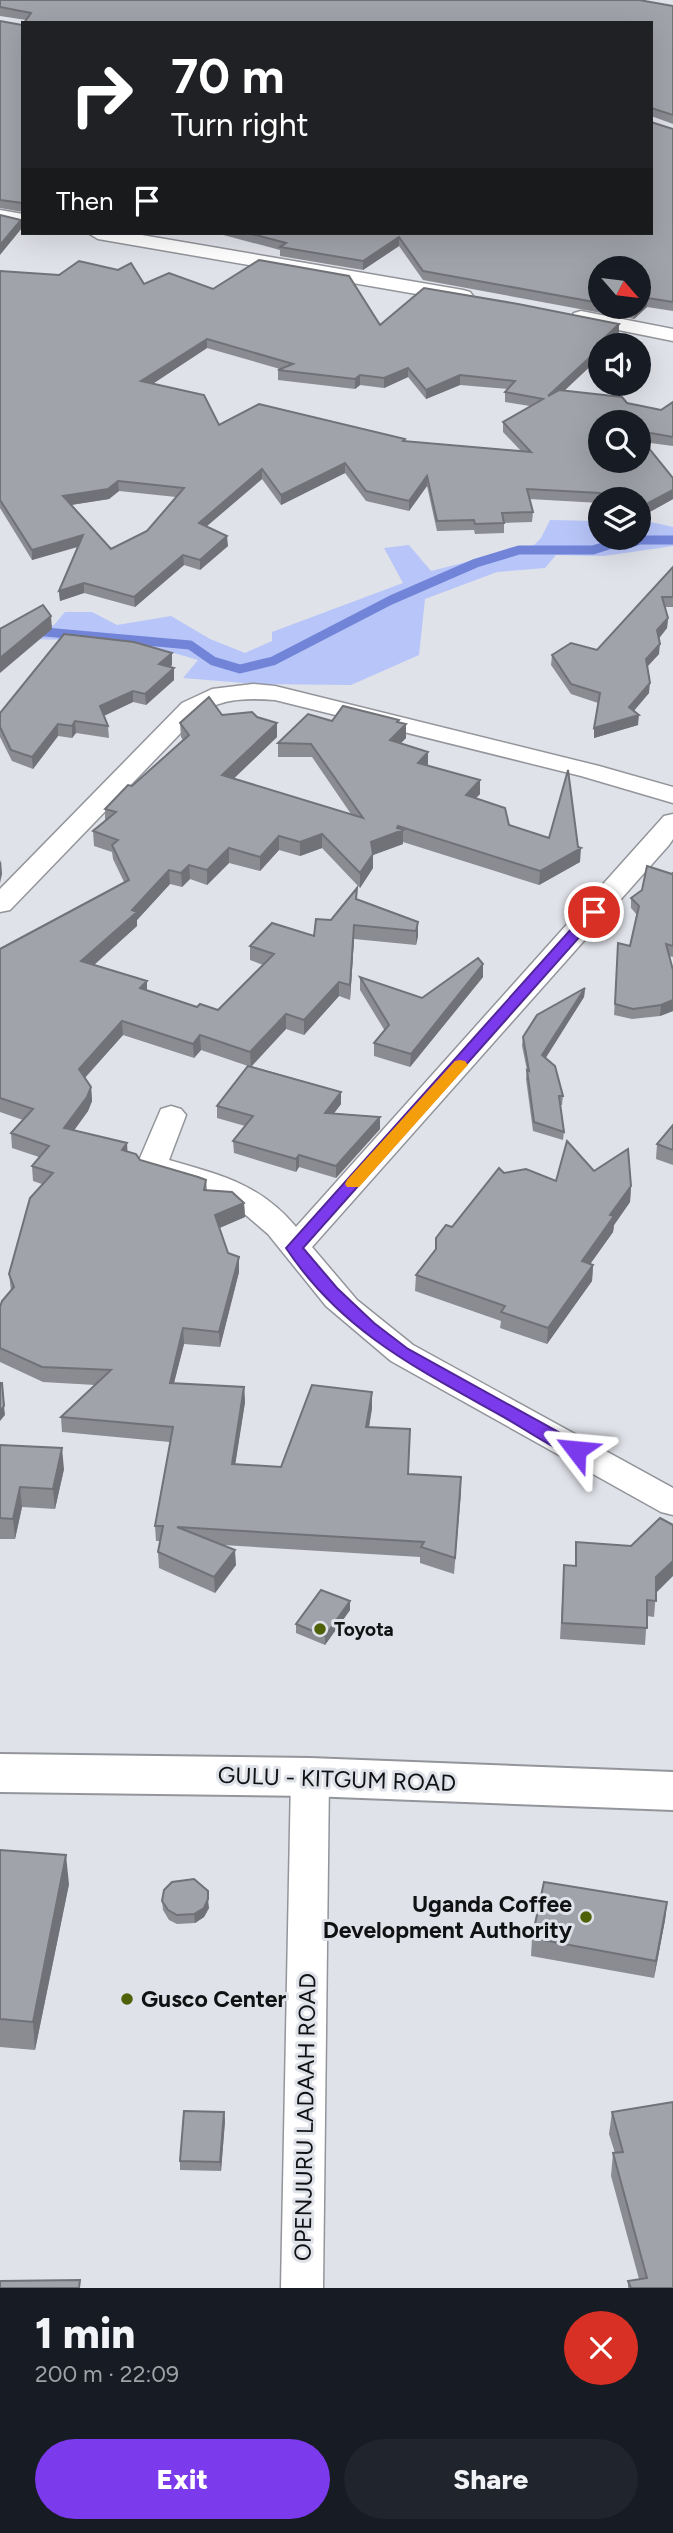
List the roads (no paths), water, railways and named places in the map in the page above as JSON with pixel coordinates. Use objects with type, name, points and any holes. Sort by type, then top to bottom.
[{"type":"main road","name":"GULU - KITGUM ROAD","points":[[0,1773],[310,1777],[673,1791]]},
{"type":"street","points":[[0,216],[21,220]]},
{"type":"street","points":[[110,235],[480,299]]},
{"type":"street","points":[[557,313],[673,335]]},
{"type":"street","points":[[0,904],[191,708],[203,699],[222,693],[275,693],[590,771],[673,795]]},
{"type":"street","points":[[294,1248],[458,1068],[673,822]]},
{"type":"street","points":[[171,1115],[152,1166],[206,1181],[245,1197],[273,1222],[331,1292],[368,1328],[402,1353],[673,1503]]},
{"type":"street","name":"OPENJURU LADAAH ROAD","points":[[302,2288],[300,2264],[309,1941],[310,1777]]},
{"type":"waterway","points":[[34,631],[190,645],[213,661],[240,669],[273,661],[391,600],[476,563],[519,550],[593,550],[615,543],[625,545],[640,540],[673,540]]},
{"type":"place","name":"Toyota","points":[[320,1629]]},
{"type":"place","name":"Uganda Coffee Development Authority","points":[[586,1917]]},
{"type":"place","name":"Gusco Center","points":[[127,1999]]}]
